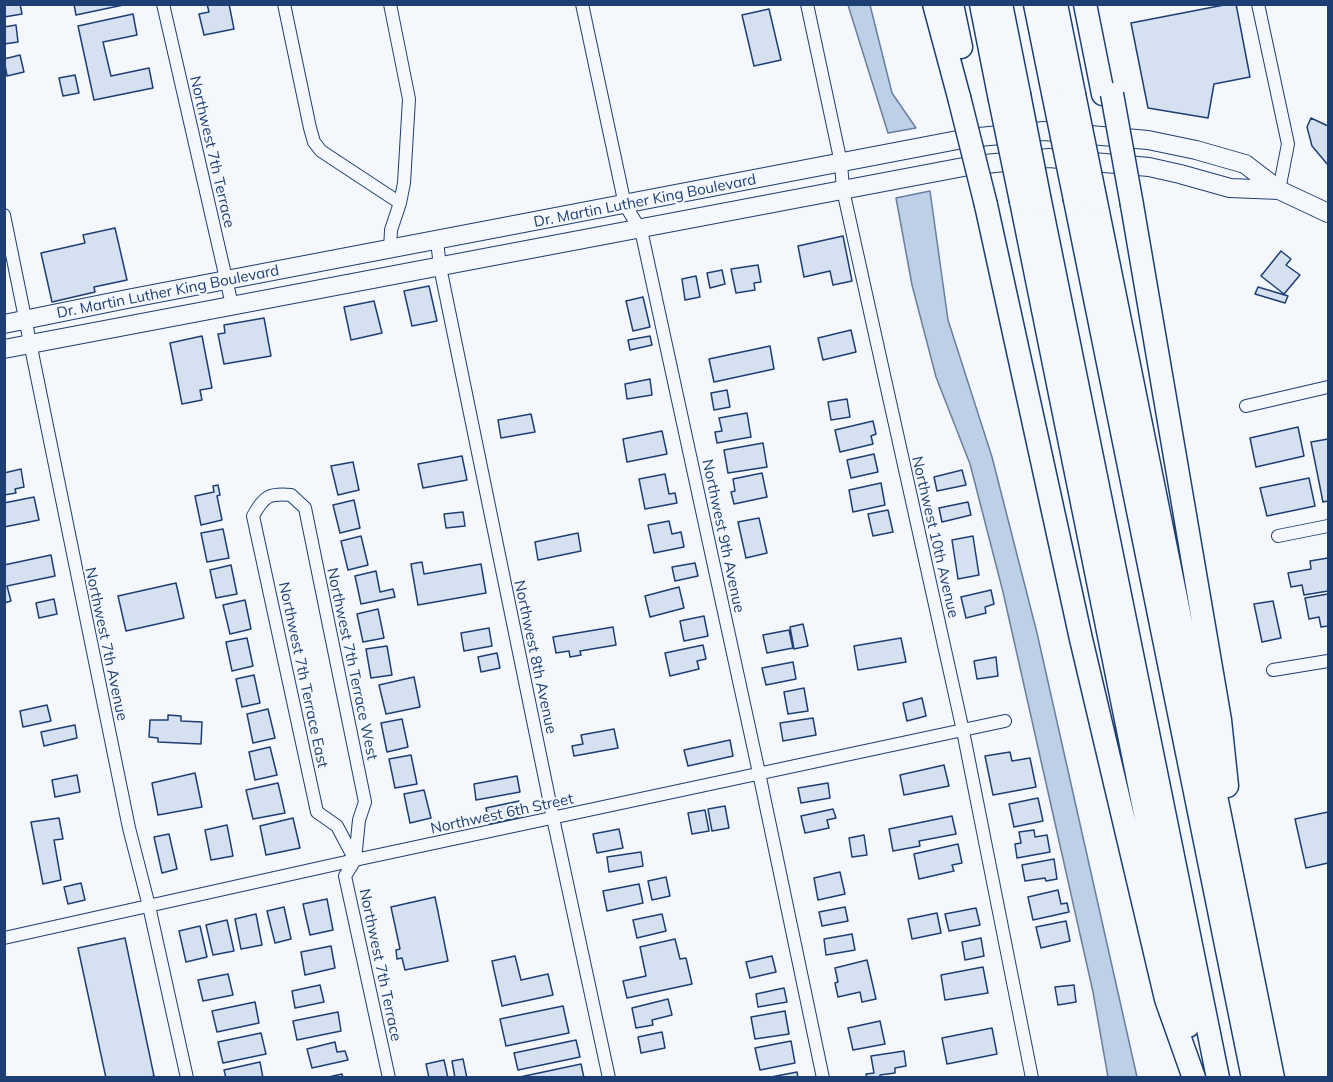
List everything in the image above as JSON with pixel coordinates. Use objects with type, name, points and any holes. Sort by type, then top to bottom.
[{"type":"highway","points":[[934,4],[965,97]]},
{"type":"highway","points":[[952,4],[965,97],[989,204],[1005,262],[1013,326],[1081,639],[1166,999],[1194,1077]]},
{"type":"highway","points":[[981,4],[1009,94],[1218,1077]]},
{"type":"highway","points":[[1001,4],[1009,94]]},
{"type":"highway","points":[[1035,4],[1064,93]]},
{"type":"highway","points":[[1056,4],[1064,93],[1273,1077]]},
{"type":"highway","points":[[1085,4],[1107,94],[1150,315],[1220,720],[1242,924]]},
{"type":"highway","points":[[1099,4],[1107,94]]},
{"type":"highway","points":[[1031,201],[1199,1077]]},
{"type":"highway","points":[[1086,201],[1253,1077]]},
{"type":"main road","name":"Dr. Martin Luther King Boulevard","points":[[4,324],[968,138],[1044,131],[1148,140],[1196,150],[1245,164],[1279,190],[1329,213]]},
{"type":"main road","name":"Dr. Martin Luther King Boulevard","points":[[4,350],[975,165],[1049,158],[1149,168],[1230,188],[1279,190]]},
{"type":"street","name":"Northwest 7th Terrace","points":[[163,4],[232,305]]},
{"type":"street","points":[[284,4],[302,97],[314,142],[321,151],[400,203]]},
{"type":"street","points":[[390,4],[409,99],[404,183],[391,230],[390,250]]},
{"type":"street","name":"Northwest 9th Avenue","points":[[582,4],[625,205],[639,229],[759,773],[823,1077]]},
{"type":"street","name":"Northwest 10th Avenue","points":[[807,4],[841,164],[843,190],[963,731],[1032,1077]]},
{"type":"street","points":[[1258,4],[1288,144],[1279,190]]},
{"type":"street","name":"Northwest 7th Avenue","points":[[4,215],[129,828],[187,1077]]},
{"type":"street","name":"Northwest 8th Avenue","points":[[436,241],[553,819],[609,1077]]},
{"type":"street","points":[[1246,406],[1329,387]]},
{"type":"street","name":"Northwest 7th Terrace East","points":[[275,494],[261,502],[253,516],[262,561],[317,812],[337,826],[355,860]]},
{"type":"street","name":"Northwest 7th Terrace West","points":[[275,494],[291,495],[305,508],[365,802],[359,820],[355,860]]},
{"type":"street","points":[[1278,536],[1329,526]]},
{"type":"street","points":[[1273,670],[1329,661]]},
{"type":"street","name":"Northwest 6th Street","points":[[4,938],[355,860],[1005,721]]},
{"type":"street","name":"Northwest 7th Terrace","points":[[355,860],[345,876],[389,1077]]},
{"type":"water","points":[[848,5],[870,5],[892,93],[916,128],[888,133]]},
{"type":"water","points":[[930,191],[948,320],[992,457],[1037,633],[1137,1077],[1108,1077],[1093,992],[1003,592],[970,464],[936,377],[912,285],[896,198]]},
{"type":"building","points":[[4,4],[20,4],[22,14],[4,17]]},
{"type":"building","points":[[74,4],[128,4],[76,15]]},
{"type":"building","points":[[207,4],[229,4],[234,29],[204,35],[199,14],[209,12]]},
{"type":"building","points":[[1236,4],[1250,77],[1214,84],[1208,118],[1148,108],[1131,23]]},
{"type":"building","points":[[769,9],[781,60],[754,66],[742,15]]},
{"type":"building","points":[[133,14],[137,35],[103,42],[111,76],[149,68],[153,88],[94,100],[78,26]]},
{"type":"building","points":[[16,25],[18,42],[4,44],[4,27]]},
{"type":"building","points":[[20,55],[24,72],[7,76],[4,59]]},
{"type":"building","points":[[75,75],[79,93],[63,96],[59,78]]},
{"type":"building","points":[[1311,118],[1328,126],[1328,165],[1312,146],[1307,127]]},
{"type":"building","points":[[115,228],[127,280],[94,287],[95,292],[52,302],[41,253],[85,243],[83,235]]},
{"type":"building","points":[[843,236],[852,281],[833,285],[830,271],[804,277],[798,246]]},
{"type":"building","points":[[1281,251],[1291,259],[1286,265],[1300,275],[1284,294],[1261,276]]},
{"type":"building","points":[[758,265],[761,282],[754,283],[755,290],[736,293],[731,269]]},
{"type":"building","points":[[722,270],[725,284],[710,288],[707,273]]},
{"type":"building","points":[[696,276],[700,297],[685,300],[682,279]]},
{"type":"building","points":[[429,286],[437,321],[412,326],[404,291]]},
{"type":"building","points":[[1258,287],[1288,296],[1285,303],[1255,294]]},
{"type":"building","points":[[643,297],[650,327],[633,331],[626,301]]},
{"type":"building","points":[[374,301],[382,333],[351,340],[344,307]]},
{"type":"building","points":[[264,318],[271,356],[224,364],[218,334],[225,333],[224,325]]},
{"type":"building","points":[[851,330],[856,352],[823,360],[818,338]]},
{"type":"building","points":[[202,336],[212,388],[200,390],[202,400],[182,404],[170,343]]},
{"type":"building","points":[[650,336],[652,345],[630,350],[628,340]]},
{"type":"building","points":[[770,346],[774,369],[714,382],[709,359]]},
{"type":"building","points":[[650,379],[652,395],[627,399],[625,384]]},
{"type":"building","points":[[727,390],[730,407],[714,410],[711,393]]},
{"type":"building","points":[[847,399],[850,417],[831,420],[828,402]]},
{"type":"building","points":[[747,413],[751,437],[717,443],[715,432],[722,431],[719,418]]},
{"type":"building","points":[[531,414],[535,432],[501,438],[498,420]]},
{"type":"building","points":[[873,421],[876,434],[871,436],[873,444],[840,452],[835,430]]},
{"type":"building","points":[[1298,427],[1304,456],[1256,467],[1250,438]]},
{"type":"building","points":[[662,431],[667,454],[627,462],[623,439]]},
{"type":"building","points":[[1328,439],[1328,501],[1323,502],[1311,442]]},
{"type":"building","points":[[763,443],[767,467],[728,473],[724,450]]},
{"type":"building","points":[[874,454],[878,472],[851,478],[847,460]]},
{"type":"building","points":[[462,456],[467,480],[423,488],[418,464]]},
{"type":"building","points":[[353,462],[359,490],[338,495],[331,466]]},
{"type":"building","points":[[21,469],[24,487],[15,489],[16,493],[4,495],[4,473]]},
{"type":"building","points":[[962,470],[966,485],[937,491],[934,477]]},
{"type":"building","points":[[762,473],[767,497],[734,504],[731,492],[735,491],[733,479]]},
{"type":"building","points":[[665,474],[669,494],[675,493],[677,503],[645,509],[639,479]]},
{"type":"building","points":[[1309,478],[1315,506],[1267,516],[1260,488]]},
{"type":"building","points":[[881,483],[885,505],[853,512],[849,490]]},
{"type":"building","points":[[218,485],[220,495],[217,496],[222,520],[201,525],[195,496],[214,492],[213,486]]},
{"type":"building","points":[[34,497],[39,520],[4,527],[4,503]]},
{"type":"building","points":[[354,500],[360,528],[340,533],[333,505]]},
{"type":"building","points":[[968,502],[971,515],[942,522],[939,508]]},
{"type":"building","points":[[888,510],[893,532],[873,536],[868,514]]},
{"type":"building","points":[[463,512],[465,526],[446,528],[444,514]]},
{"type":"building","points":[[759,518],[767,553],[746,558],[738,522]]},
{"type":"building","points":[[669,521],[672,534],[681,532],[684,547],[654,553],[648,525]]},
{"type":"building","points":[[223,529],[229,558],[207,562],[201,533]]},
{"type":"building","points":[[578,533],[581,551],[538,560],[535,542]]},
{"type":"building","points":[[361,536],[368,565],[348,570],[341,541]]},
{"type":"building","points":[[973,536],[979,575],[958,579],[952,540]]},
{"type":"building","points":[[51,555],[55,576],[7,586],[11,601],[4,603],[4,565]]},
{"type":"building","points":[[1328,558],[1328,591],[1304,595],[1302,585],[1291,587],[1288,573],[1311,569],[1310,561]]},
{"type":"building","points":[[422,562],[424,574],[481,564],[486,593],[418,605],[411,564]]},
{"type":"building","points":[[695,563],[698,576],[675,581],[672,567]]},
{"type":"building","points":[[231,565],[237,594],[216,598],[210,570]]},
{"type":"building","points":[[376,571],[380,592],[393,589],[395,597],[361,604],[355,576]]},
{"type":"building","points":[[176,583],[184,618],[126,631],[118,596]]},
{"type":"building","points":[[679,587],[684,608],[650,617],[645,596]]},
{"type":"building","points":[[991,590],[994,604],[985,607],[986,613],[966,618],[961,597]]},
{"type":"building","points":[[1328,594],[1328,626],[1321,627],[1319,617],[1309,619],[1305,598]]},
{"type":"building","points":[[54,599],[57,614],[39,618],[36,603]]},
{"type":"building","points":[[245,600],[251,629],[230,634],[223,605]]},
{"type":"building","points":[[1273,601],[1281,638],[1262,642],[1254,604]]},
{"type":"building","points":[[378,609],[384,638],[363,642],[357,614]]},
{"type":"building","points":[[704,616],[708,636],[684,641],[680,621]]},
{"type":"building","points":[[803,624],[808,646],[794,649],[790,627]]},
{"type":"building","points":[[613,627],[616,645],[580,651],[581,655],[570,657],[569,651],[556,653],[553,637]]},
{"type":"building","points":[[489,628],[492,646],[464,651],[461,633]]},
{"type":"building","points":[[789,630],[793,648],[767,653],[763,635]]},
{"type":"building","points":[[247,638],[253,666],[232,671],[226,642]]},
{"type":"building","points":[[901,638],[906,662],[858,670],[854,646]]},
{"type":"building","points":[[703,645],[706,659],[697,661],[699,669],[670,676],[665,653]]},
{"type":"building","points":[[387,646],[392,675],[371,678],[366,649]]},
{"type":"building","points":[[497,653],[500,668],[481,672],[478,657]]},
{"type":"building","points":[[996,657],[998,676],[977,679],[974,661]]},
{"type":"building","points":[[793,662],[796,679],[766,685],[762,668]]},
{"type":"building","points":[[254,675],[260,703],[242,707],[236,679]]},
{"type":"building","points":[[414,677],[420,707],[386,714],[379,685]]},
{"type":"building","points":[[804,688],[808,711],[788,714],[784,692]]},
{"type":"building","points":[[922,698],[926,716],[907,721],[903,703]]},
{"type":"building","points":[[47,705],[51,721],[23,727],[20,711]]},
{"type":"building","points":[[268,709],[275,738],[253,743],[247,714]]},
{"type":"building","points":[[168,715],[181,716],[181,721],[202,722],[201,744],[158,742],[158,738],[149,737],[150,720],[168,720]]},
{"type":"building","points":[[813,718],[816,735],[783,741],[780,723]]},
{"type":"building","points":[[402,719],[408,747],[387,752],[381,723]]},
{"type":"building","points":[[75,725],[77,738],[44,746],[41,732]]},
{"type":"building","points":[[614,729],[618,748],[574,756],[572,746],[583,744],[581,735]]},
{"type":"building","points":[[730,740],[733,756],[688,766],[684,750]]},
{"type":"building","points":[[270,747],[277,775],[255,780],[249,752]]},
{"type":"building","points":[[1010,752],[1012,761],[1030,758],[1036,787],[993,795],[985,756]]},
{"type":"building","points":[[411,755],[417,784],[395,788],[389,759]]},
{"type":"building","points":[[944,765],[949,786],[904,795],[900,775]]},
{"type":"building","points":[[195,773],[202,807],[158,815],[152,783]]},
{"type":"building","points":[[77,775],[80,792],[55,797],[52,780]]},
{"type":"building","points":[[517,776],[520,792],[476,800],[474,784]]},
{"type":"building","points":[[278,783],[285,813],[253,819],[246,790]]},
{"type":"building","points":[[828,783],[830,798],[801,803],[798,788]]},
{"type":"building","points":[[424,790],[431,818],[410,823],[404,794]]},
{"type":"building","points":[[1038,798],[1043,821],[1014,827],[1009,804]]},
{"type":"building","points":[[519,801],[522,817],[489,824],[486,808]]},
{"type":"building","points":[[725,806],[729,828],[712,831],[708,809]]},
{"type":"building","points":[[833,809],[836,818],[827,820],[829,828],[805,833],[801,816]]},
{"type":"building","points":[[705,810],[709,831],[692,834],[688,813]]},
{"type":"building","points":[[1328,812],[1328,863],[1306,868],[1295,819]]},
{"type":"building","points":[[952,816],[956,834],[919,841],[920,846],[893,851],[889,829]]},
{"type":"building","points":[[59,818],[63,839],[54,840],[61,880],[43,884],[31,822]]},
{"type":"building","points":[[293,818],[300,848],[266,855],[260,826]]},
{"type":"building","points":[[227,825],[233,856],[211,860],[205,830]]},
{"type":"building","points":[[619,829],[623,848],[597,853],[593,834]]},
{"type":"building","points":[[1034,830],[1035,837],[1047,835],[1050,852],[1017,858],[1015,844],[1021,843],[1019,832]]},
{"type":"building","points":[[169,834],[177,869],[162,873],[154,837]]},
{"type":"building","points":[[864,835],[867,855],[852,857],[849,838]]},
{"type":"building","points":[[958,844],[962,863],[952,865],[954,871],[919,879],[914,854]]},
{"type":"building","points":[[641,852],[643,866],[609,872],[607,857]]},
{"type":"building","points":[[1054,859],[1057,879],[1025,881],[1022,865]]},
{"type":"building","points":[[840,872],[845,894],[818,900],[814,878]]},
{"type":"building","points":[[666,877],[670,896],[652,900],[648,881]]},
{"type":"building","points":[[81,883],[85,900],[68,904],[64,887]]},
{"type":"building","points":[[639,884],[643,903],[607,911],[603,891]]},
{"type":"building","points":[[1058,890],[1061,904],[1067,903],[1069,912],[1033,920],[1028,897]]},
{"type":"building","points":[[435,897],[448,961],[405,970],[402,958],[397,959],[396,950],[400,949],[391,907]]},
{"type":"building","points":[[327,899],[333,930],[310,935],[303,904]]},
{"type":"building","points":[[284,907],[291,939],[275,943],[267,911]]},
{"type":"building","points":[[845,907],[848,921],[822,926],[819,912]]},
{"type":"building","points":[[976,908],[980,925],[949,931],[945,914]]},
{"type":"building","points":[[937,913],[941,933],[912,939],[908,919]]},
{"type":"building","points":[[256,914],[262,945],[241,949],[235,919]]},
{"type":"building","points":[[662,914],[666,931],[637,938],[633,920]]},
{"type":"building","points":[[227,920],[234,951],[213,955],[206,925]]},
{"type":"building","points":[[1066,921],[1070,941],[1041,948],[1036,927]]},
{"type":"building","points":[[200,926],[207,957],[186,962],[179,931]]},
{"type":"building","points":[[852,934],[855,950],[826,955],[824,939]]},
{"type":"building","points":[[125,938],[154,1076],[147,1078],[106,1078],[78,948]]},
{"type":"building","points":[[981,938],[984,956],[965,960],[962,942]]},
{"type":"building","points":[[675,939],[680,959],[686,958],[692,984],[627,998],[623,981],[646,976],[640,947]]},
{"type":"building","points":[[331,946],[335,968],[305,975],[301,952]]},
{"type":"building","points":[[515,956],[521,980],[548,974],[553,995],[502,1006],[492,961]]},
{"type":"building","points":[[772,956],[776,972],[750,978],[746,962]]},
{"type":"building","points":[[867,960],[876,999],[862,1002],[860,992],[838,997],[835,968]]},
{"type":"building","points":[[983,967],[988,993],[945,1000],[941,975]]},
{"type":"building","points":[[228,974],[233,995],[203,1001],[198,980]]},
{"type":"building","points":[[320,985],[324,1002],[295,1008],[292,991]]},
{"type":"building","points":[[1074,985],[1076,1002],[1058,1005],[1055,987]]},
{"type":"building","points":[[784,988],[787,1002],[758,1007],[756,994]]},
{"type":"building","points":[[668,999],[672,1015],[652,1020],[653,1025],[636,1028],[632,1008]]},
{"type":"building","points":[[255,1002],[259,1023],[217,1032],[212,1011]]},
{"type":"building","points":[[563,1006],[569,1033],[506,1046],[500,1019]]},
{"type":"building","points":[[785,1011],[789,1034],[755,1039],[751,1017]]},
{"type":"building","points":[[338,1012],[341,1031],[297,1040],[293,1021]]},
{"type":"building","points":[[880,1021],[885,1044],[853,1050],[848,1028]]},
{"type":"building","points":[[992,1028],[997,1054],[947,1064],[942,1038]]},
{"type":"building","points":[[662,1032],[665,1048],[641,1053],[638,1037]]},
{"type":"building","points":[[261,1033],[266,1054],[223,1063],[218,1042]]},
{"type":"building","points":[[576,1040],[580,1057],[518,1070],[514,1053]]},
{"type":"building","points":[[791,1041],[795,1063],[760,1070],[755,1048]]},
{"type":"building","points":[[335,1042],[337,1052],[345,1051],[348,1060],[312,1068],[307,1049]]},
{"type":"building","points":[[904,1051],[906,1066],[895,1068],[895,1073],[880,1075],[880,1078],[867,1078],[866,1074],[874,1073],[871,1056]]},
{"type":"building","points":[[463,1059],[467,1078],[455,1078],[452,1061]]},
{"type":"building","points":[[444,1060],[448,1078],[429,1078],[426,1064]]},
{"type":"building","points":[[260,1062],[263,1078],[226,1078],[224,1070]]},
{"type":"building","points":[[581,1064],[584,1078],[520,1077]]},
{"type":"building","points":[[797,1072],[798,1078],[766,1078]]},
{"type":"building","points":[[342,1074],[343,1078],[324,1078]]}]
